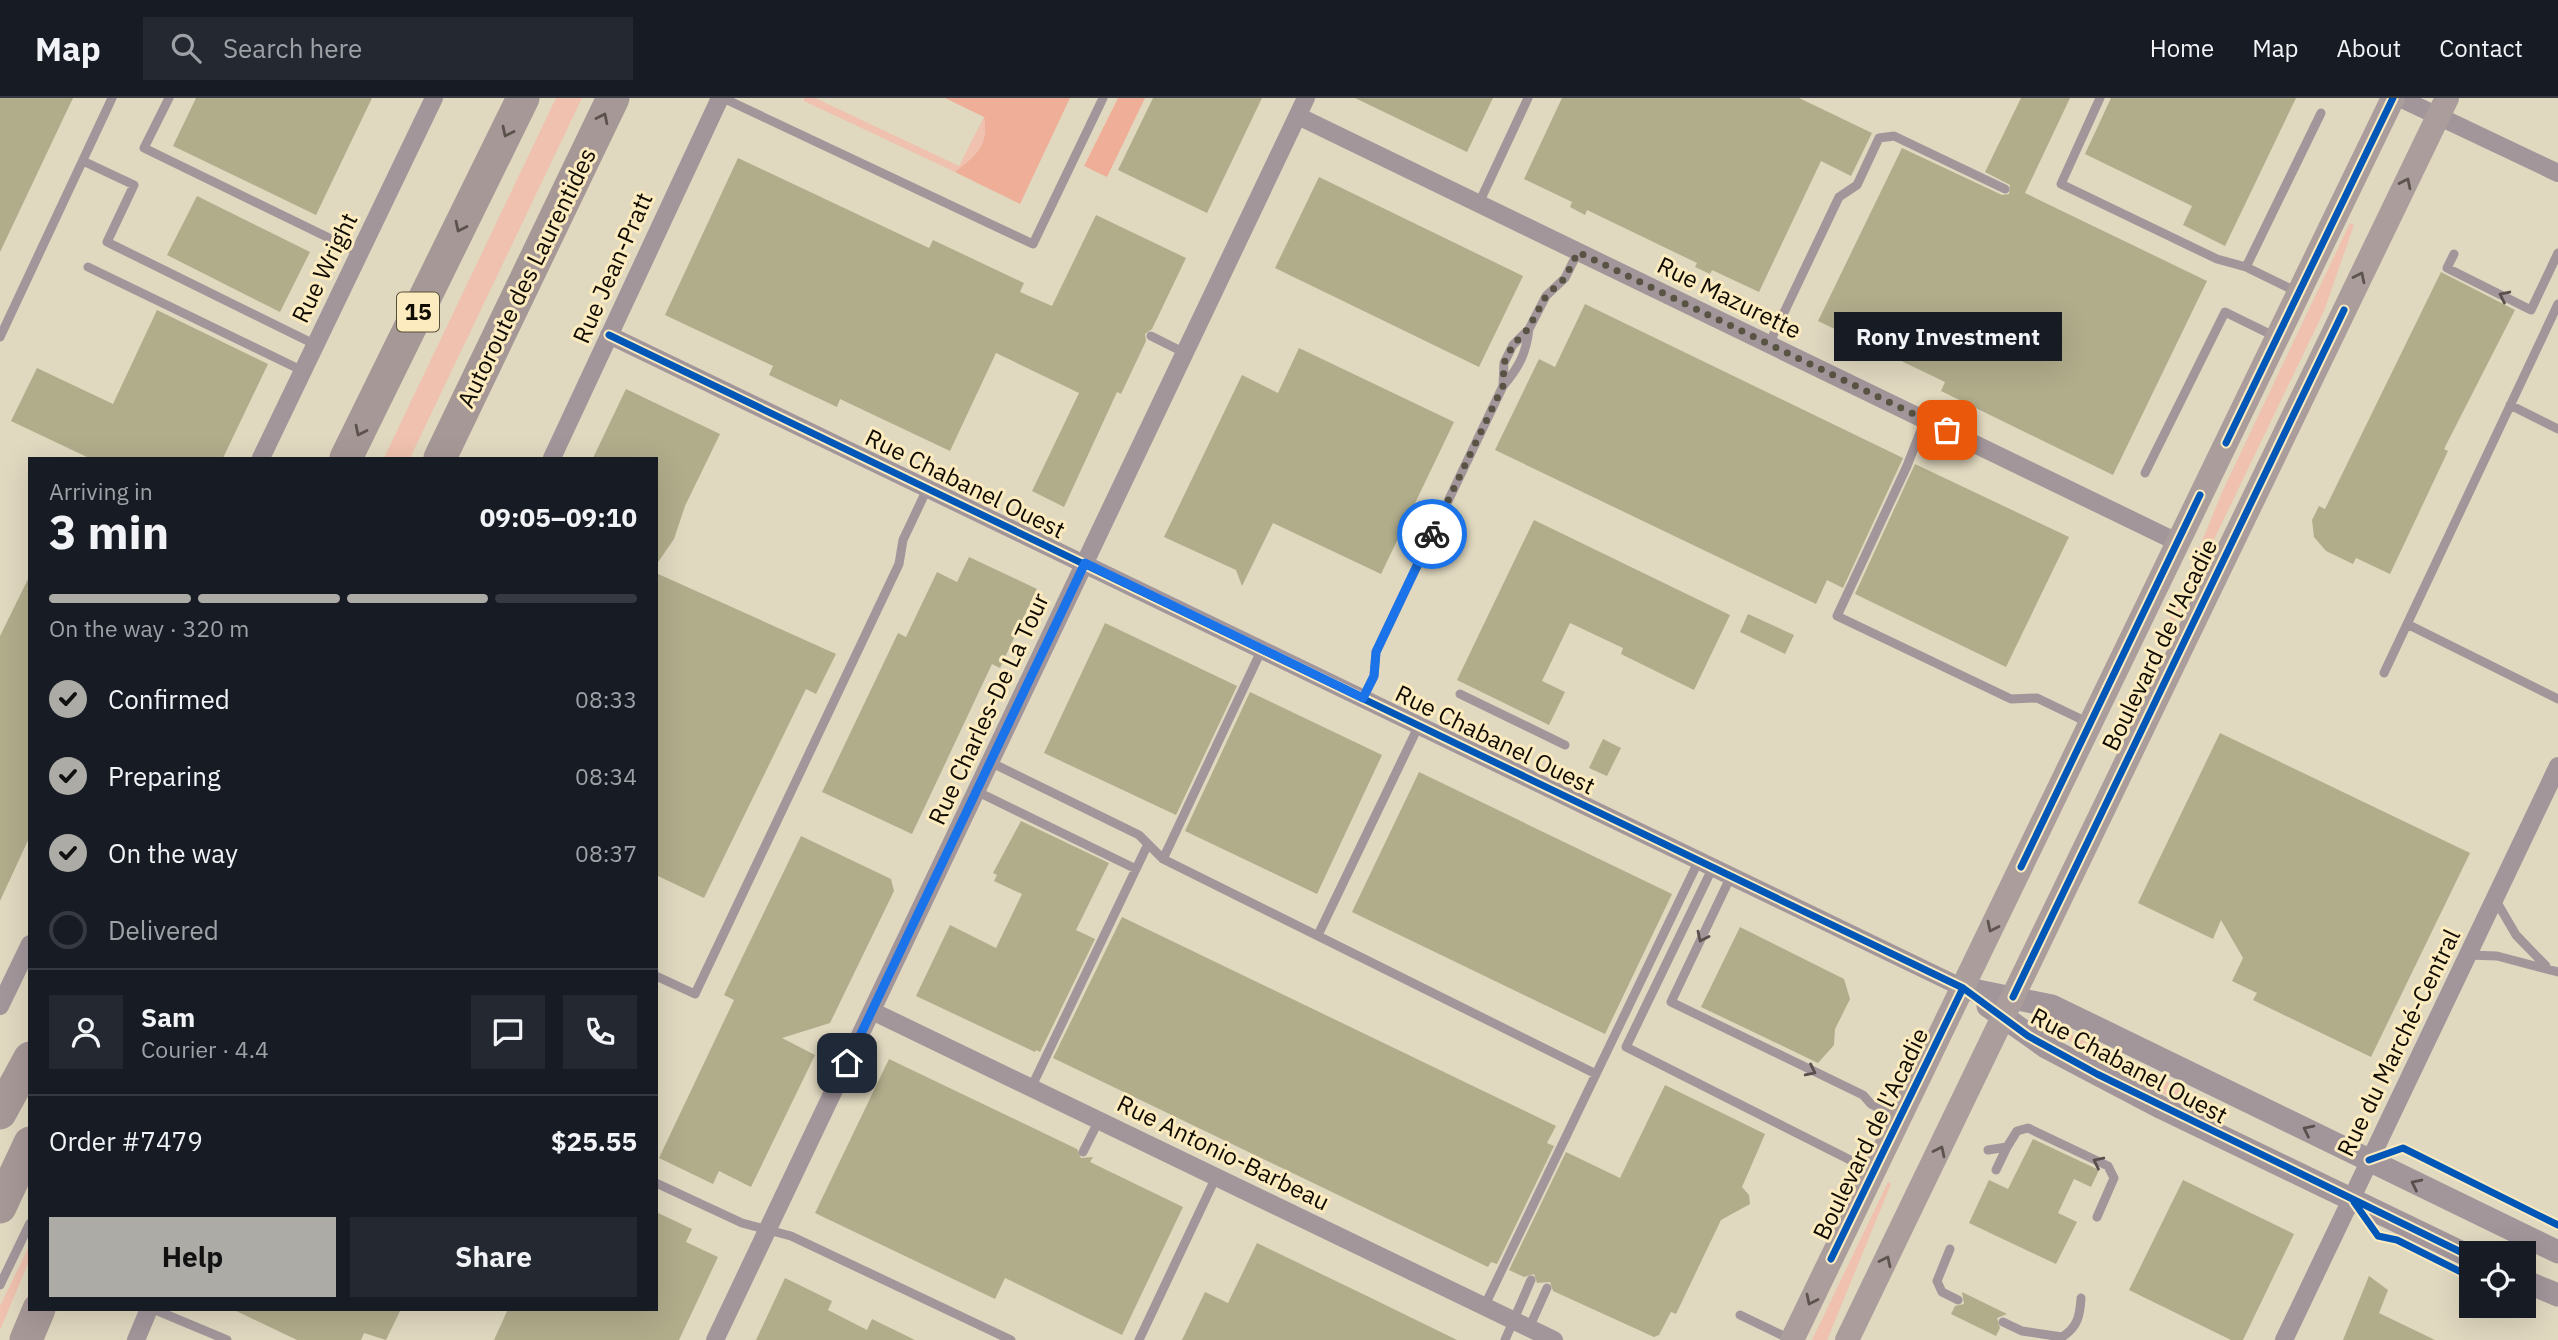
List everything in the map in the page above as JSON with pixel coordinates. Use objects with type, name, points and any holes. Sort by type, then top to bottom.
[{"type":"highway","name":"15","points":[[346,457],[523,98]]},
{"type":"highway","name":"Autoroute des Laurentides","points":[[440,457],[613,98]]},
{"type":"highway","points":[[0,1113],[28,1062]]},
{"type":"highway","points":[[0,1207],[28,1147]]},
{"type":"main road","name":"Boulevard de l'Acadie","points":[[1792,1340],[2393,98]]},
{"type":"main road","name":"Boulevard de l'Acadie","points":[[1847,1340],[2442,107]]},
{"type":"street","name":"Rue Wright","points":[[261,457],[434,98]]},
{"type":"street","name":"Rue Jean-Pratt","points":[[552,457],[721,98]]},
{"type":"street","name":"Rue Charles-De La Tour","points":[[715,1340],[1306,98]]},
{"type":"street","points":[[2400,98],[2442,107],[2558,173]]},
{"type":"street","name":"Rue Mazurette","points":[[1298,116],[2177,542]]},
{"type":"street","name":"Rue Chabanel Ouest","points":[[609,335],[1963,988],[2008,1007],[2046,1047],[2151,1102],[2459,1251]]},
{"type":"street","name":"Rue du Marché-Central","points":[[2284,1340],[2558,766]]},
{"type":"street","points":[[0,1006],[28,948]]},
{"type":"street","name":"Rue Chabanel Ouest","points":[[2008,1007],[2052,1006],[2558,1252]]},
{"type":"street","name":"Rue Antonio-Barbeau","points":[[872,1011],[1554,1340]]},
{"type":"street","points":[[2536,1286],[2558,1295]]},
{"type":"street","points":[[136,1340],[150,1311]]},
{"type":"lane","points":[[0,337],[113,98]]},
{"type":"lane","points":[[169,98],[144,148],[360,253]]},
{"type":"lane","points":[[721,98],[1032,244],[1103,98]]},
{"type":"lane","points":[[1479,204],[1528,98]]},
{"type":"lane","points":[[2101,98],[2061,184],[2217,259],[2246,267],[2298,293]]},
{"type":"lane","points":[[2246,267],[2321,113]]},
{"type":"lane","points":[[1769,344],[1839,197],[1857,185],[1879,138],[1894,136],[2005,189]]},
{"type":"lane","points":[[83,161],[134,185],[107,243],[316,345]]},
{"type":"lane","points":[[1503,386],[1504,363],[1513,345],[1528,329],[1541,302],[1565,278],[1578,252]]},
{"type":"lane","points":[[2454,254],[2447,268],[2531,310],[2558,253]]},
{"type":"lane","points":[[88,267],[303,371]]},
{"type":"lane","points":[[2384,673],[2558,304]]},
{"type":"lane","points":[[2145,473],[2225,312],[2276,338]]},
{"type":"lane","points":[[1363,698],[1374,676],[1376,652],[1503,386],[1518,369],[1526,353],[1528,329]]},
{"type":"lane","points":[[1151,336],[1185,353]]},
{"type":"lane","points":[[2510,405],[2558,429]]},
{"type":"lane","points":[[1925,419],[1907,466],[1837,616],[2011,699],[2037,698],[2091,724]]},
{"type":"lane","points":[[658,977],[695,994],[899,564],[903,540],[928,488]]},
{"type":"lane","points":[[2407,624],[2558,699]]},
{"type":"lane","points":[[1163,859],[1262,649]]},
{"type":"lane","points":[[1460,694],[1564,745]]},
{"type":"lane","points":[[1318,935],[1419,725]]},
{"type":"lane","points":[[990,762],[1139,835],[1163,859],[1596,1074]]},
{"type":"lane","points":[[976,791],[1136,869]]},
{"type":"lane","points":[[1031,1088],[1148,844]]},
{"type":"lane","points":[[1484,1307],[1612,1041],[1706,864]]},
{"type":"lane","points":[[1626,1047],[1706,864]]},
{"type":"lane","points":[[1731,876],[1671,1002],[1863,1095],[1871,1104],[1900,1119]]},
{"type":"lane","points":[[2495,899],[2516,934],[2546,967]]},
{"type":"lane","points":[[2468,955],[2497,956],[2558,972]]},
{"type":"lane","points":[[1612,1041],[1874,1172]]},
{"type":"lane","points":[[1083,1152],[1099,1120]]},
{"type":"lane","points":[[1996,1170],[2017,1131],[2028,1128],[2111,1168],[2113,1182],[2097,1217]]},
{"type":"lane","points":[[1988,1150],[2007,1147]]},
{"type":"lane","points":[[1139,1340],[1216,1177]]},
{"type":"lane","points":[[658,1184],[742,1223],[791,1236],[1012,1340]]},
{"type":"lane","points":[[0,1285],[28,1227]]},
{"type":"lane","points":[[1950,1249],[1937,1281],[1942,1292],[1958,1300]]},
{"type":"lane","points":[[1520,1324],[1531,1280]]},
{"type":"lane","points":[[1505,1340],[1547,1289]]},
{"type":"lane","points":[[2003,1322],[2022,1331],[2062,1337],[2072,1329],[2079,1317],[2081,1298]]},
{"type":"lane","points":[[156,1311],[227,1340]]},
{"type":"lane","points":[[1740,1315],[1792,1340]]},
{"type":"shaded area","points":[[556,98],[582,98],[410,457],[384,457]]},
{"type":"shaded area","points":[[804,98],[815,98],[959,166],[984,117],[985,135],[975,155],[955,172],[804,101]]},
{"type":"shaded area","points":[[945,98],[1070,98],[1020,204],[955,172],[983,143],[984,117]]},
{"type":"shaded area","points":[[1118,98],[1145,98],[1107,177],[1084,166]]},
{"type":"shaded area","points":[[2350,223],[2354,225],[2324,311],[2167,637],[2163,636],[2223,490]]},
{"type":"shaded area","points":[[2051,1025],[2226,1110],[2224,1113],[2176,1101],[2049,1029]]},
{"type":"shaded area","points":[[1888,1182],[1891,1184],[1827,1340],[1812,1340]]},
{"type":"shaded area","points":[[28,1248],[28,1264],[0,1330],[0,1306]]},
{"type":"building","points":[[0,98],[73,98],[0,252]]},
{"type":"building","points":[[196,98],[372,98],[316,215],[173,146]]},
{"type":"building","points":[[1153,98],[1262,98],[1207,213],[1118,170]]},
{"type":"building","points":[[1355,98],[1493,98],[1467,152]]},
{"type":"building","points":[[1562,98],[1799,98],[1872,133],[1851,176],[1821,161],[1759,292],[1712,270],[1710,274],[1695,267],[1697,263],[1587,210],[1585,215],[1570,207],[1572,202],[1524,179]]},
{"type":"building","points":[[2021,98],[2070,98],[2025,193],[2207,281],[2113,475],[1941,391],[1945,382],[1818,321],[1902,148],[2002,195],[2009,194],[2010,185],[1985,172]]},
{"type":"building","points":[[2111,98],[2296,98],[2225,246],[2183,225],[2192,206],[2085,154]]},
{"type":"building","points":[[738,158],[929,248],[933,240],[1024,283],[1020,292],[1052,306],[1096,215],[1186,258],[1152,329],[1145,334],[1146,341],[1121,394],[1117,392],[1064,507],[1032,491],[1079,393],[996,353],[950,451],[840,399],[837,407],[769,375],[773,366],[665,315]]},
{"type":"building","points":[[1319,177],[1523,276],[1479,367],[1275,268]]},
{"type":"building","points":[[197,196],[310,252],[280,312],[167,255]]},
{"type":"building","points":[[2441,272],[2515,310],[2444,449],[2448,451],[2390,574],[2356,558],[2353,564],[2326,551],[2314,537],[2312,520],[2319,506],[2325,509]]},
{"type":"building","points":[[1585,304],[1903,458],[1843,588],[1827,580],[1816,604],[1495,450],[1539,359],[1555,367]]},
{"type":"building","points":[[157,310],[268,364],[223,457],[87,457],[11,421],[37,368],[113,404]]},
{"type":"building","points":[[1299,348],[1454,422],[1381,574],[1273,523],[1242,586],[1236,570],[1164,537],[1242,375],[1278,393]]},
{"type":"building","points":[[626,389],[720,434],[685,506],[674,539],[658,562],[658,457],[593,457]]},
{"type":"building","points":[[1915,464],[2069,537],[2006,667],[1855,594]]},
{"type":"building","points":[[1534,520],[1730,615],[1694,690],[1621,654],[1623,648],[1570,623],[1542,681],[1565,692],[1549,725],[1457,680]]},
{"type":"building","points":[[969,557],[1037,589],[1000,668],[992,664],[912,834],[822,792],[898,633],[906,637],[937,572],[957,582]]},
{"type":"building","points":[[658,574],[836,654],[816,694],[806,689],[704,898],[658,876]]},
{"type":"building","points":[[28,579],[28,840],[0,901],[0,636]]},
{"type":"building","points":[[1748,614],[1794,635],[1785,654],[1740,632]]},
{"type":"building","points":[[1105,623],[1237,686],[1176,815],[1044,753]]},
{"type":"building","points":[[1250,692],[1382,755],[1317,894],[1185,831]]},
{"type":"building","points":[[2220,733],[2470,853],[2371,1057],[2253,1000],[2257,993],[2232,981],[2243,958],[2221,920],[2213,939],[2138,903]]},
{"type":"building","points":[[1603,739],[1621,748],[1607,776],[1589,768]]},
{"type":"building","points":[[1419,772],[1672,894],[1605,1034],[1352,912]]},
{"type":"building","points":[[1021,821],[1109,863],[1076,930],[1095,939],[1040,1052],[916,996],[950,925],[996,948],[1022,894],[994,881],[997,875],[993,873]]},
{"type":"building","points":[[801,836],[891,879],[894,891],[830,1023],[782,1038],[815,1055],[751,1187],[719,1171],[713,1184],[659,1158],[734,1000],[724,995]]},
{"type":"building","points":[[1122,917],[1556,1126],[1547,1143],[1554,1146],[1497,1264],[1491,1262],[1488,1267],[1053,1058]]},
{"type":"building","points":[[1740,927],[1844,979],[1850,999],[1835,1029],[1834,1045],[1818,1063],[1701,1007]]},
{"type":"building","points":[[889,1059],[1077,1149],[1081,1158],[1093,1157],[1090,1162],[1183,1207],[1122,1335],[1005,1278],[995,1299],[815,1213]]},
{"type":"building","points":[[1665,1085],[1765,1134],[1742,1187],[1749,1195],[1750,1204],[1721,1220],[1676,1314],[1671,1312],[1659,1335],[1654,1337],[1553,1291],[1550,1282],[1537,1283],[1534,1274],[1524,1277],[1509,1270],[1566,1152],[1620,1178]]},
{"type":"building","points":[[2033,1139],[2099,1170],[2091,1187],[2074,1179],[2058,1213],[2077,1222],[2056,1264],[1969,1223],[1989,1180],[2008,1189]]},
{"type":"building","points":[[2183,1180],[2294,1234],[2243,1340],[2231,1340],[2129,1290]]},
{"type":"building","points":[[658,1213],[692,1229],[686,1242],[718,1257],[679,1340],[494,1340],[507,1311],[658,1311]]},
{"type":"building","points":[[1257,1243],[1457,1340],[1182,1340],[1205,1292],[1228,1303]]},
{"type":"building","points":[[2369,1276],[2388,1290],[2379,1313],[2435,1340],[2343,1340]]},
{"type":"building","points":[[785,1278],[832,1301],[828,1310],[867,1330],[872,1319],[915,1340],[756,1340]]},
{"type":"building","points":[[1962,1292],[2007,1314],[1997,1318],[2000,1328],[1996,1336],[1951,1314],[1955,1306],[1964,1304]]},
{"type":"building","points":[[236,1311],[400,1311],[386,1340],[364,1333],[361,1340],[297,1340]]},
{"type":"cycle path","points":[[2226,443],[2393,98]]},
{"type":"cycle path","points":[[2013,997],[2344,310]]},
{"type":"cycle path","points":[[609,335],[1963,988],[2028,1036],[2097,1074],[2459,1251]]},
{"type":"cycle path","points":[[2021,867],[2200,495]]},
{"type":"cycle path","points":[[1831,1259],[1963,988]]},
{"type":"cycle path","points":[[2369,1160],[2403,1148],[2558,1225]]},
{"type":"cycle path","points":[[2354,1202],[2378,1236],[2397,1240],[2459,1271]]},
{"type":"way so far","points":[[1432,534],[1503,386],[1504,363],[1513,345],[1528,329],[1541,302],[1565,278],[1578,252],[1947,430]]},
{"type":"place","name":"Rony Investment","points":[[1947,430]]},
{"type":"route","points":[[847,1063],[1085,563],[1363,698],[1374,676],[1376,652],[1432,534]]}]
